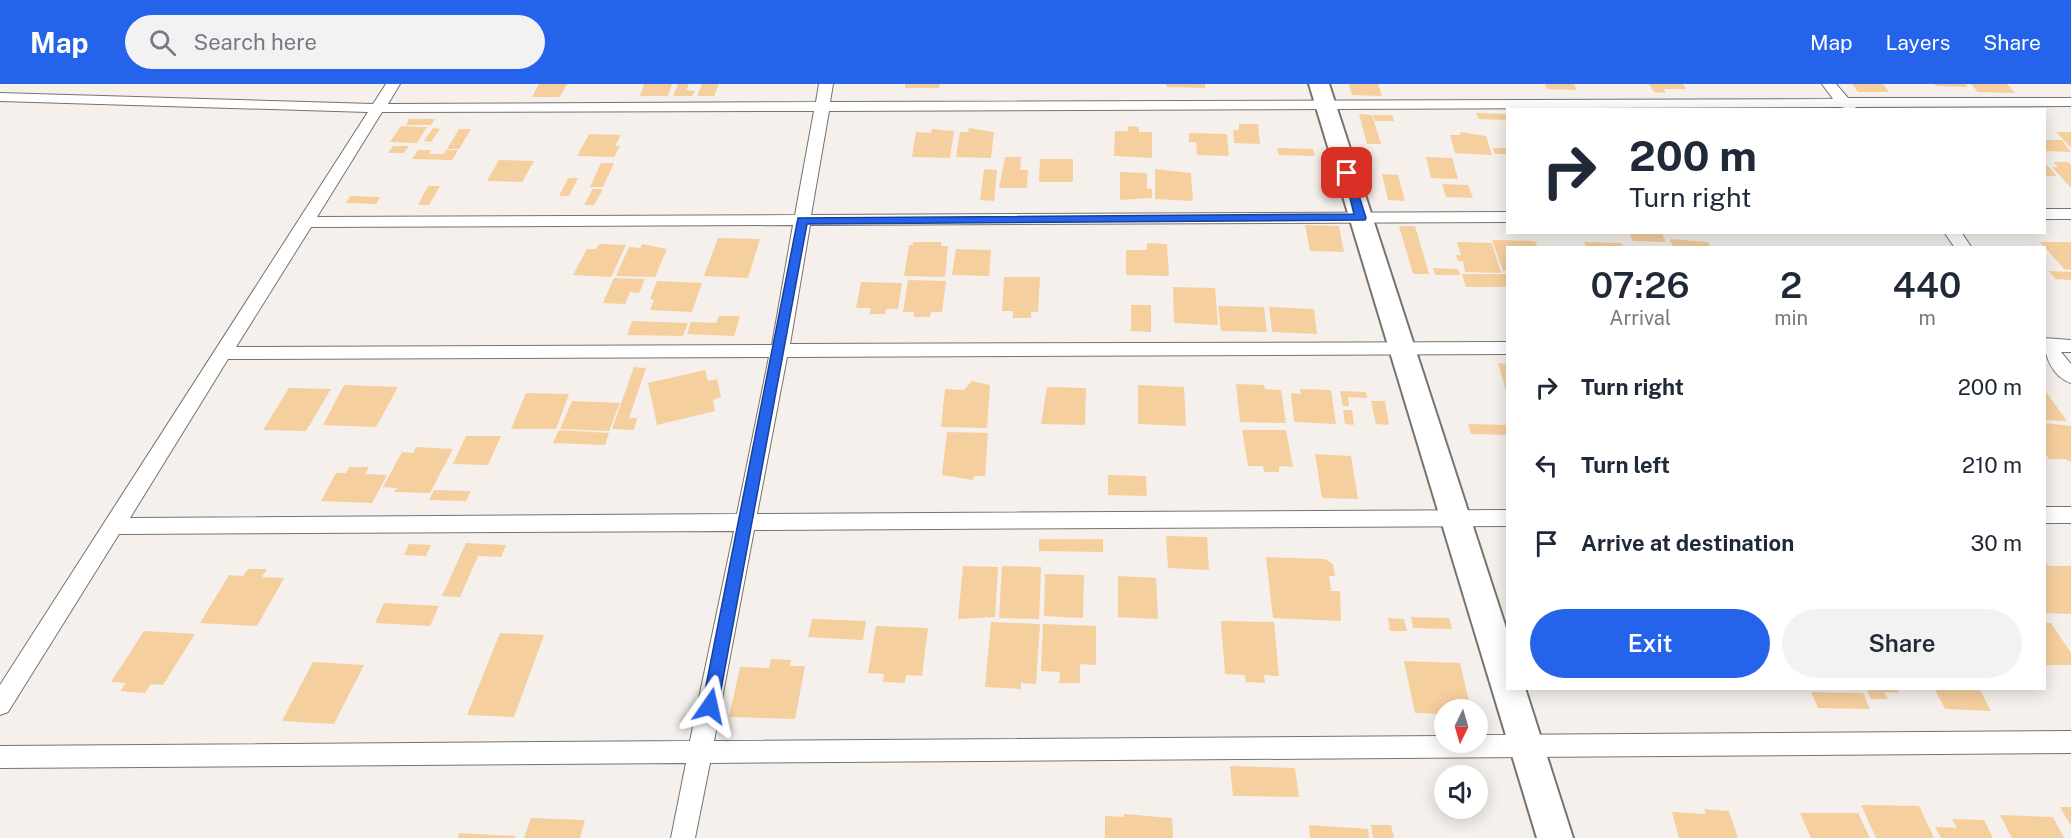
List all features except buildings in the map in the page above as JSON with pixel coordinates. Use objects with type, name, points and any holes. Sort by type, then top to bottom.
[{"type":"main road","points":[[1323,95],[1506,682]]},
{"type":"main road","points":[[1509,690],[1555,838]]},
{"type":"street","points":[[0,92],[8,84]]},
{"type":"street","points":[[0,705],[393,84]]},
{"type":"street","points":[[683,838],[780,349],[826,84]]},
{"type":"street","points":[[1829,84],[1848,106]]},
{"type":"street","points":[[0,97],[378,108],[822,107],[1323,95],[1848,106],[2071,102]]},
{"type":"street","points":[[2046,214],[2071,214]]},
{"type":"street","points":[[306,222],[1506,217]]},
{"type":"street","points":[[2046,346],[2071,346]]},
{"type":"street","points":[[2046,347],[2071,376]]},
{"type":"street","points":[[223,352],[1506,348]]},
{"type":"street","points":[[2046,515],[2071,515]]},
{"type":"street","points":[[114,526],[1506,518]]},
{"type":"street","points":[[0,757],[2071,742]]},
{"type":"route","points":[[710,706],[780,349],[802,220],[1361,218],[1347,173]]}]
